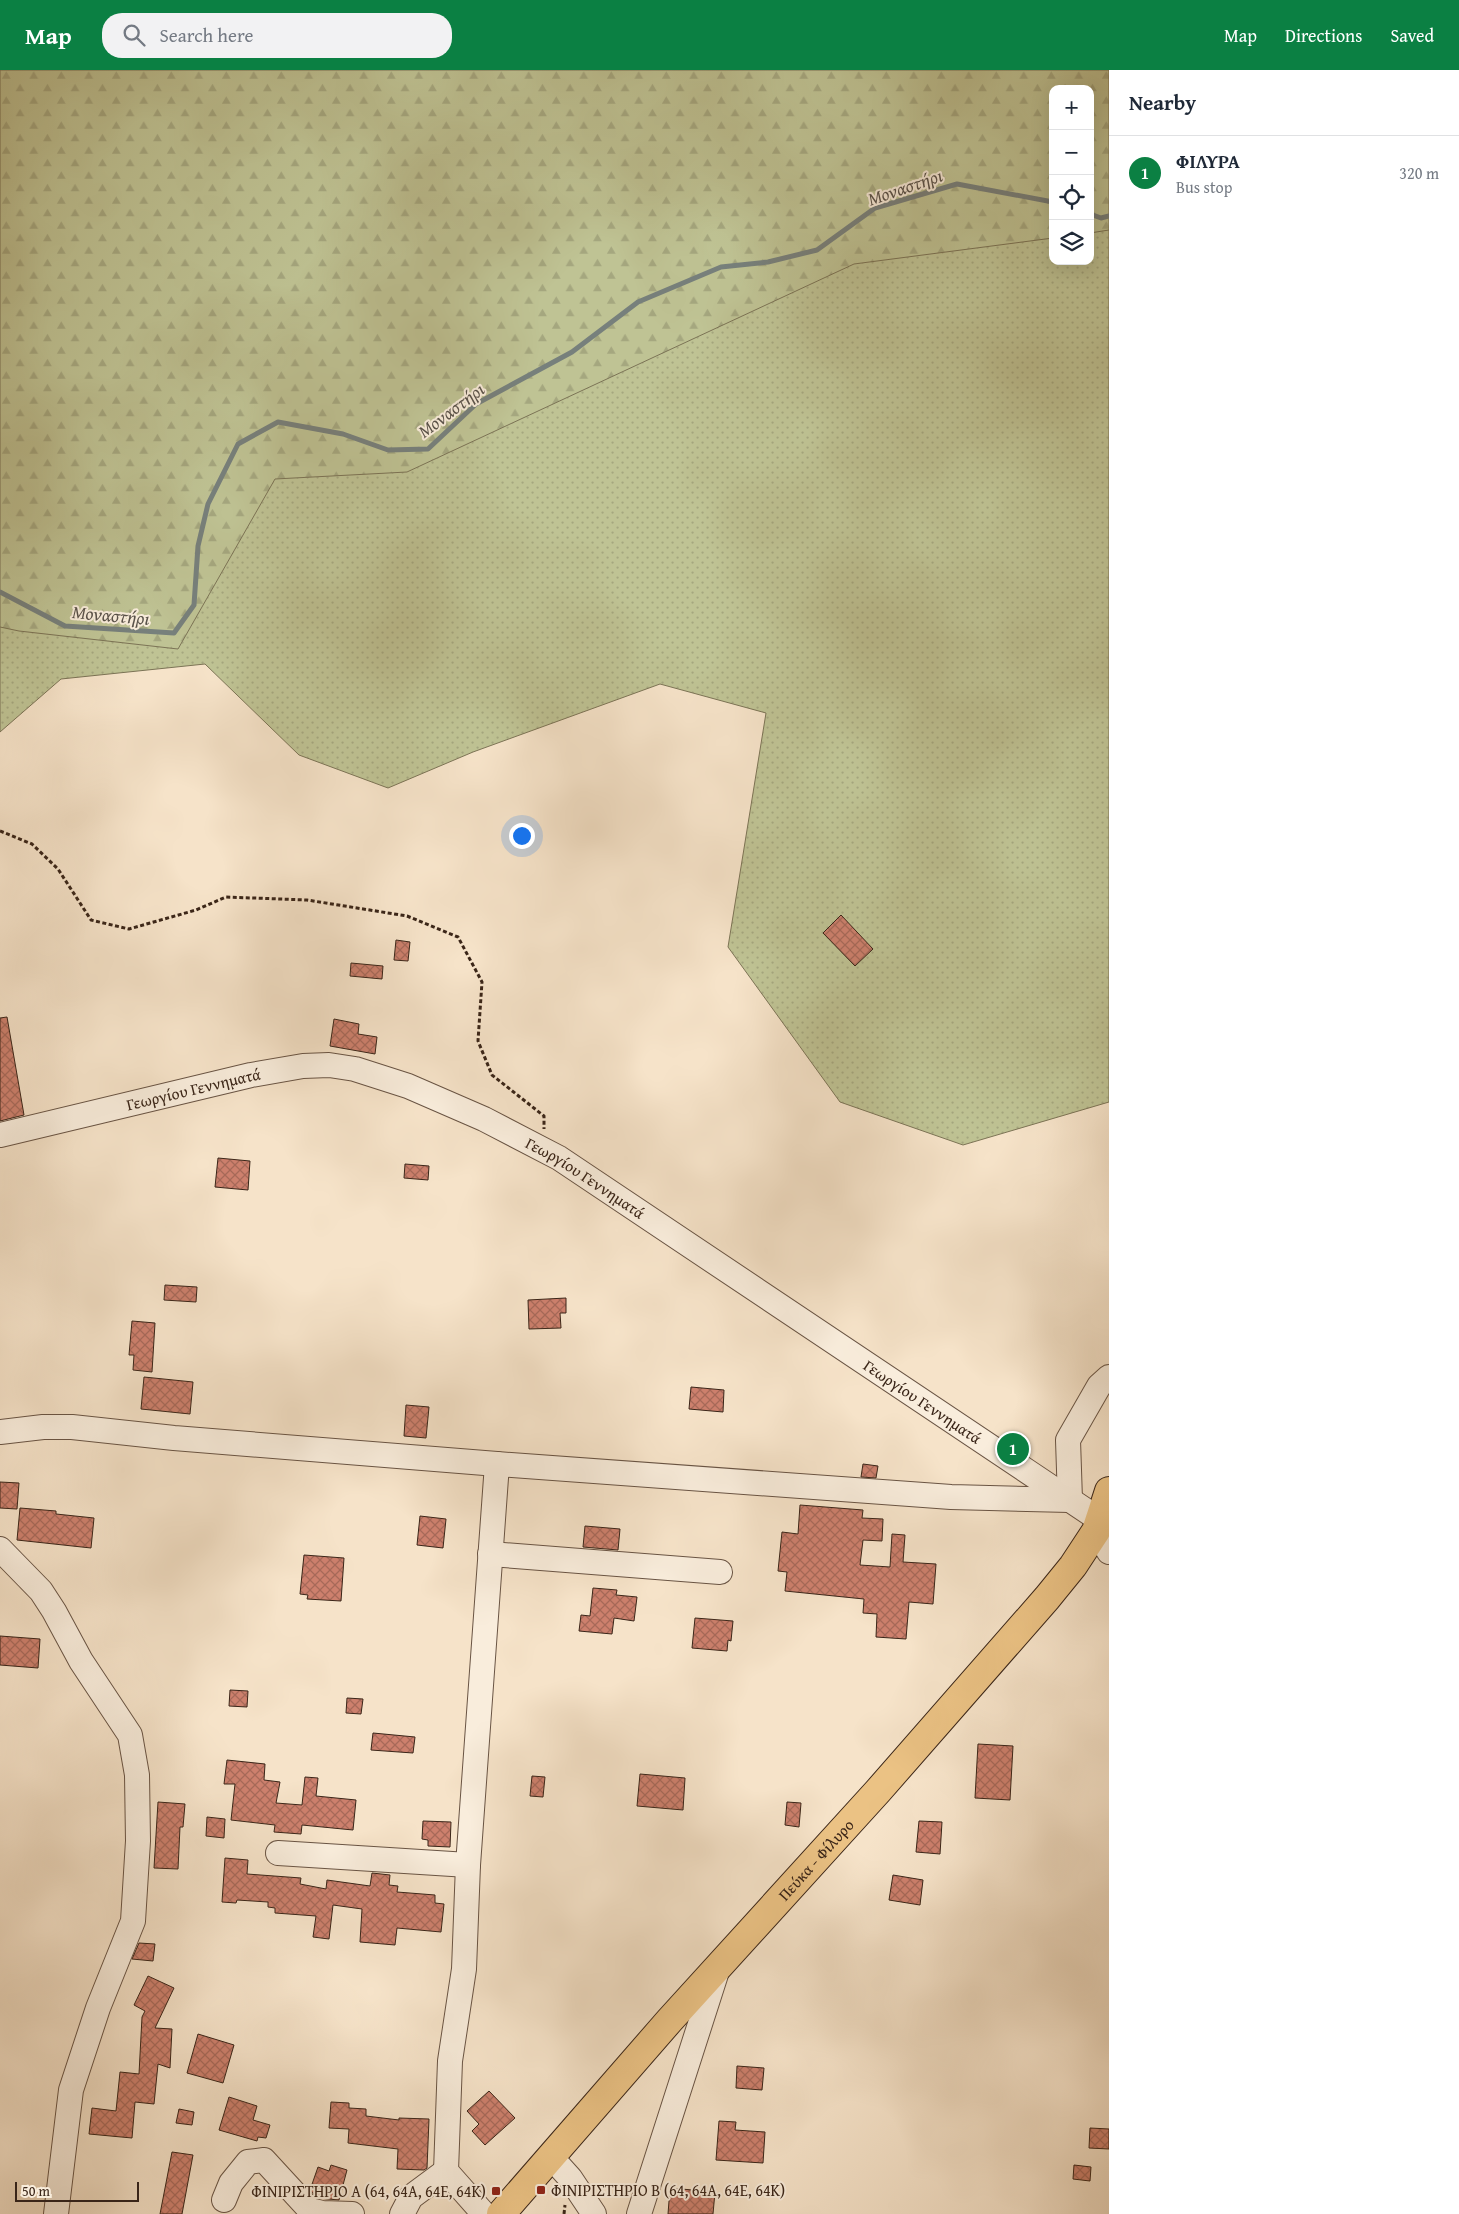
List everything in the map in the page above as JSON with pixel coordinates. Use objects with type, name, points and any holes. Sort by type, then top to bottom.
[{"type":"main road","name":"Πεύκα - Φίλυρο","points":[[501,2214],[718,1967],[878,1791],[1102,1534],[1109,1491]]},
{"type":"street","name":"Γεωργίου Γεννηματά","points":[[0,1135],[251,1075],[303,1066],[329,1065],[355,1069],[408,1086],[484,1119],[544,1150],[718,1263],[1070,1500],[1102,1534]]},
{"type":"street","points":[[0,1432],[43,1427],[72,1427],[174,1438],[497,1464],[951,1497],[1070,1500],[1068,1440],[1099,1386],[1109,1377]]},
{"type":"street","points":[[484,2214],[446,2171],[450,2061],[464,1969],[468,1865],[497,1464]]},
{"type":"street","points":[[0,1548],[41,1591],[81,1660],[130,1735],[137,1775],[138,1841],[134,1921],[98,2008],[71,2090],[56,2214]]},
{"type":"street","points":[[490,1554],[720,1572]]},
{"type":"street","points":[[278,1853],[468,1865]]},
{"type":"street","points":[[639,2214],[718,1967]]},
{"type":"street","points":[[551,2157],[570,2178],[594,2214]]},
{"type":"street","points":[[224,2200],[230,2183],[248,2162],[264,2160],[310,2210],[322,2214],[352,2214]]},
{"type":"street","points":[[402,2214],[411,2196],[446,2171]]},
{"type":"path","points":[[0,831],[32,844],[58,869],[91,920],[129,929],[196,910],[226,897],[307,900],[407,916],[458,937],[482,982],[478,1041],[492,1075],[544,1116],[544,1150]]},
{"type":"green space","points":[[0,70],[1109,70],[1109,1102],[963,1145],[840,1102],[728,947],[766,713],[660,684],[473,752],[388,788],[299,755],[205,664],[61,679],[0,732]]},
{"type":"green space","points":[[0,70],[1109,70],[1109,230],[1094,232],[1094,85],[1049,85],[1049,239],[854,264],[407,472],[275,479],[178,649],[19,631],[0,627]]},
{"type":"building","points":[[841,915],[873,949],[855,966],[823,933]]},
{"type":"building","points":[[396,940],[410,942],[408,961],[394,960]]},
{"type":"building","points":[[351,963],[383,966],[382,979],[350,976]]},
{"type":"building","points":[[7,1017],[24,1115],[0,1121],[0,1018]]},
{"type":"building","points":[[334,1019],[359,1024],[358,1034],[377,1037],[375,1054],[330,1046]]},
{"type":"building","points":[[218,1158],[250,1161],[248,1190],[215,1187]]},
{"type":"building","points":[[405,1164],[429,1166],[428,1180],[404,1178]]},
{"type":"building","points":[[165,1285],[197,1287],[196,1302],[164,1300]]},
{"type":"building","points":[[566,1298],[566,1313],[560,1313],[561,1328],[529,1329],[528,1300]]},
{"type":"building","points":[[132,1321],[155,1323],[152,1372],[133,1370],[134,1355],[129,1355]]},
{"type":"building","points":[[144,1377],[193,1382],[190,1414],[141,1409]]},
{"type":"building","points":[[691,1387],[724,1390],[723,1412],[689,1409]]},
{"type":"building","points":[[406,1405],[429,1407],[426,1438],[404,1436]]},
{"type":"building","points":[[863,1464],[878,1466],[876,1478],[861,1477]]},
{"type":"building","points":[[0,1482],[19,1483],[17,1509],[0,1508]]},
{"type":"building","points":[[800,1505],[863,1510],[862,1518],[883,1519],[882,1541],[863,1540],[860,1565],[890,1567],[892,1534],[905,1535],[903,1562],[936,1564],[933,1604],[909,1602],[906,1639],[876,1637],[877,1614],[863,1613],[864,1599],[785,1591],[787,1572],[778,1571],[782,1532],[798,1534]]},
{"type":"building","points":[[20,1508],[56,1511],[56,1514],[94,1518],[91,1548],[17,1540]]},
{"type":"building","points":[[420,1516],[446,1519],[443,1548],[417,1545]]},
{"type":"building","points":[[585,1526],[620,1529],[618,1550],[583,1547]]},
{"type":"building","points":[[304,1555],[344,1558],[341,1601],[307,1599],[308,1595],[300,1594]]},
{"type":"building","points":[[593,1588],[617,1590],[616,1595],[637,1597],[634,1621],[614,1618],[612,1634],[579,1631],[581,1615],[590,1616]]},
{"type":"building","points":[[695,1618],[733,1621],[731,1641],[728,1640],[727,1651],[692,1648]]},
{"type":"building","points":[[0,1636],[40,1639],[38,1668],[0,1665]]},
{"type":"building","points":[[230,1690],[248,1691],[247,1707],[229,1706]]},
{"type":"building","points":[[347,1698],[363,1699],[361,1714],[346,1713]]},
{"type":"building","points":[[373,1733],[415,1737],[413,1753],[371,1750]]},
{"type":"building","points":[[978,1744],[1013,1746],[1010,1800],[975,1798]]},
{"type":"building","points":[[227,1760],[265,1764],[264,1780],[280,1782],[276,1803],[302,1805],[305,1777],[318,1778],[316,1796],[356,1800],[353,1830],[302,1825],[301,1834],[274,1832],[275,1825],[231,1820],[235,1784],[224,1784]]},
{"type":"building","points":[[640,1774],[685,1778],[683,1810],[637,1806]]},
{"type":"building","points":[[532,1776],[545,1777],[543,1797],[530,1796]]},
{"type":"building","points":[[158,1802],[185,1804],[183,1827],[180,1827],[178,1869],[154,1868]]},
{"type":"building","points":[[787,1802],[801,1803],[799,1827],[785,1825]]},
{"type":"building","points":[[207,1817],[225,1819],[224,1838],[206,1836]]},
{"type":"building","points":[[423,1821],[451,1822],[450,1847],[428,1846],[428,1840],[422,1839]]},
{"type":"building","points":[[919,1821],[942,1822],[940,1854],[916,1852]]},
{"type":"building","points":[[225,1858],[248,1860],[247,1874],[301,1878],[300,1884],[326,1889],[327,1880],[370,1886],[372,1873],[390,1875],[389,1885],[398,1886],[397,1892],[435,1895],[435,1903],[444,1904],[441,1932],[397,1928],[395,1945],[360,1942],[362,1909],[333,1905],[329,1939],[313,1937],[316,1916],[275,1913],[275,1908],[268,1907],[268,1902],[237,1900],[236,1903],[222,1902]]},
{"type":"building","points":[[893,1875],[923,1880],[920,1905],[889,1900]]},
{"type":"building","points":[[139,1943],[155,1944],[153,1961],[132,1959]]},
{"type":"building","points":[[148,1976],[174,1988],[155,2028],[172,2029],[170,2068],[158,2064],[154,2104],[135,2102],[132,2138],[89,2134],[92,2108],[116,2111],[120,2072],[139,2074],[142,2017],[145,2011],[134,2005]]},
{"type":"building","points":[[198,2034],[234,2045],[223,2083],[187,2073]]},
{"type":"building","points":[[737,2066],[764,2068],[762,2090],[736,2088]]},
{"type":"building","points":[[489,2091],[515,2118],[485,2145],[472,2131],[479,2124],[467,2111]]},
{"type":"building","points":[[229,2097],[257,2106],[253,2120],[270,2125],[266,2138],[258,2137],[257,2141],[219,2130]]},
{"type":"building","points":[[331,2102],[349,2103],[349,2108],[366,2109],[366,2116],[399,2120],[399,2118],[429,2119],[427,2168],[424,2170],[397,2169],[398,2149],[348,2143],[349,2129],[329,2128]]},
{"type":"building","points":[[179,2109],[194,2112],[192,2125],[176,2123]]},
{"type":"building","points":[[719,2121],[736,2122],[735,2130],[765,2132],[763,2163],[716,2160]]},
{"type":"building","points":[[1090,2128],[1109,2129],[1109,2149],[1089,2148]]},
{"type":"building","points":[[172,2152],[193,2155],[182,2214],[160,2214]]},
{"type":"building","points":[[331,2165],[347,2170],[339,2200],[317,2198],[310,2190],[318,2167],[329,2171]]},
{"type":"building","points":[[1074,2165],[1091,2167],[1090,2181],[1073,2179]]},
{"type":"building","points":[[670,2188],[715,2192],[713,2214],[668,2214]]},
{"type":"waterway","name":"Μοναστήρι","points":[[0,592],[65,626],[174,633],[194,605],[198,546],[208,504],[238,444],[278,422],[343,434],[388,450],[428,449],[476,404],[572,352],[638,302],[721,267],[768,262],[817,250],[875,208],[957,184],[1049,201]]},
{"type":"waterway","name":"Μοναστήρι","points":[[1094,215],[1101,218],[1109,216]]},
{"type":"place","name":"ΦΙΛΥΡΑ","points":[[1013,1449]]},
{"type":"place","name":"ΦΙΝΙΡΙΣΤΗΡΙΟ B (64, 64Α, 64Ε, 64Κ)","points":[[541,2190]]},
{"type":"place","name":"ΦΙΝΙΡΙΣΤΗΡΙΟ A (64, 64Α, 64Ε, 64Κ)","points":[[496,2191]]}]
